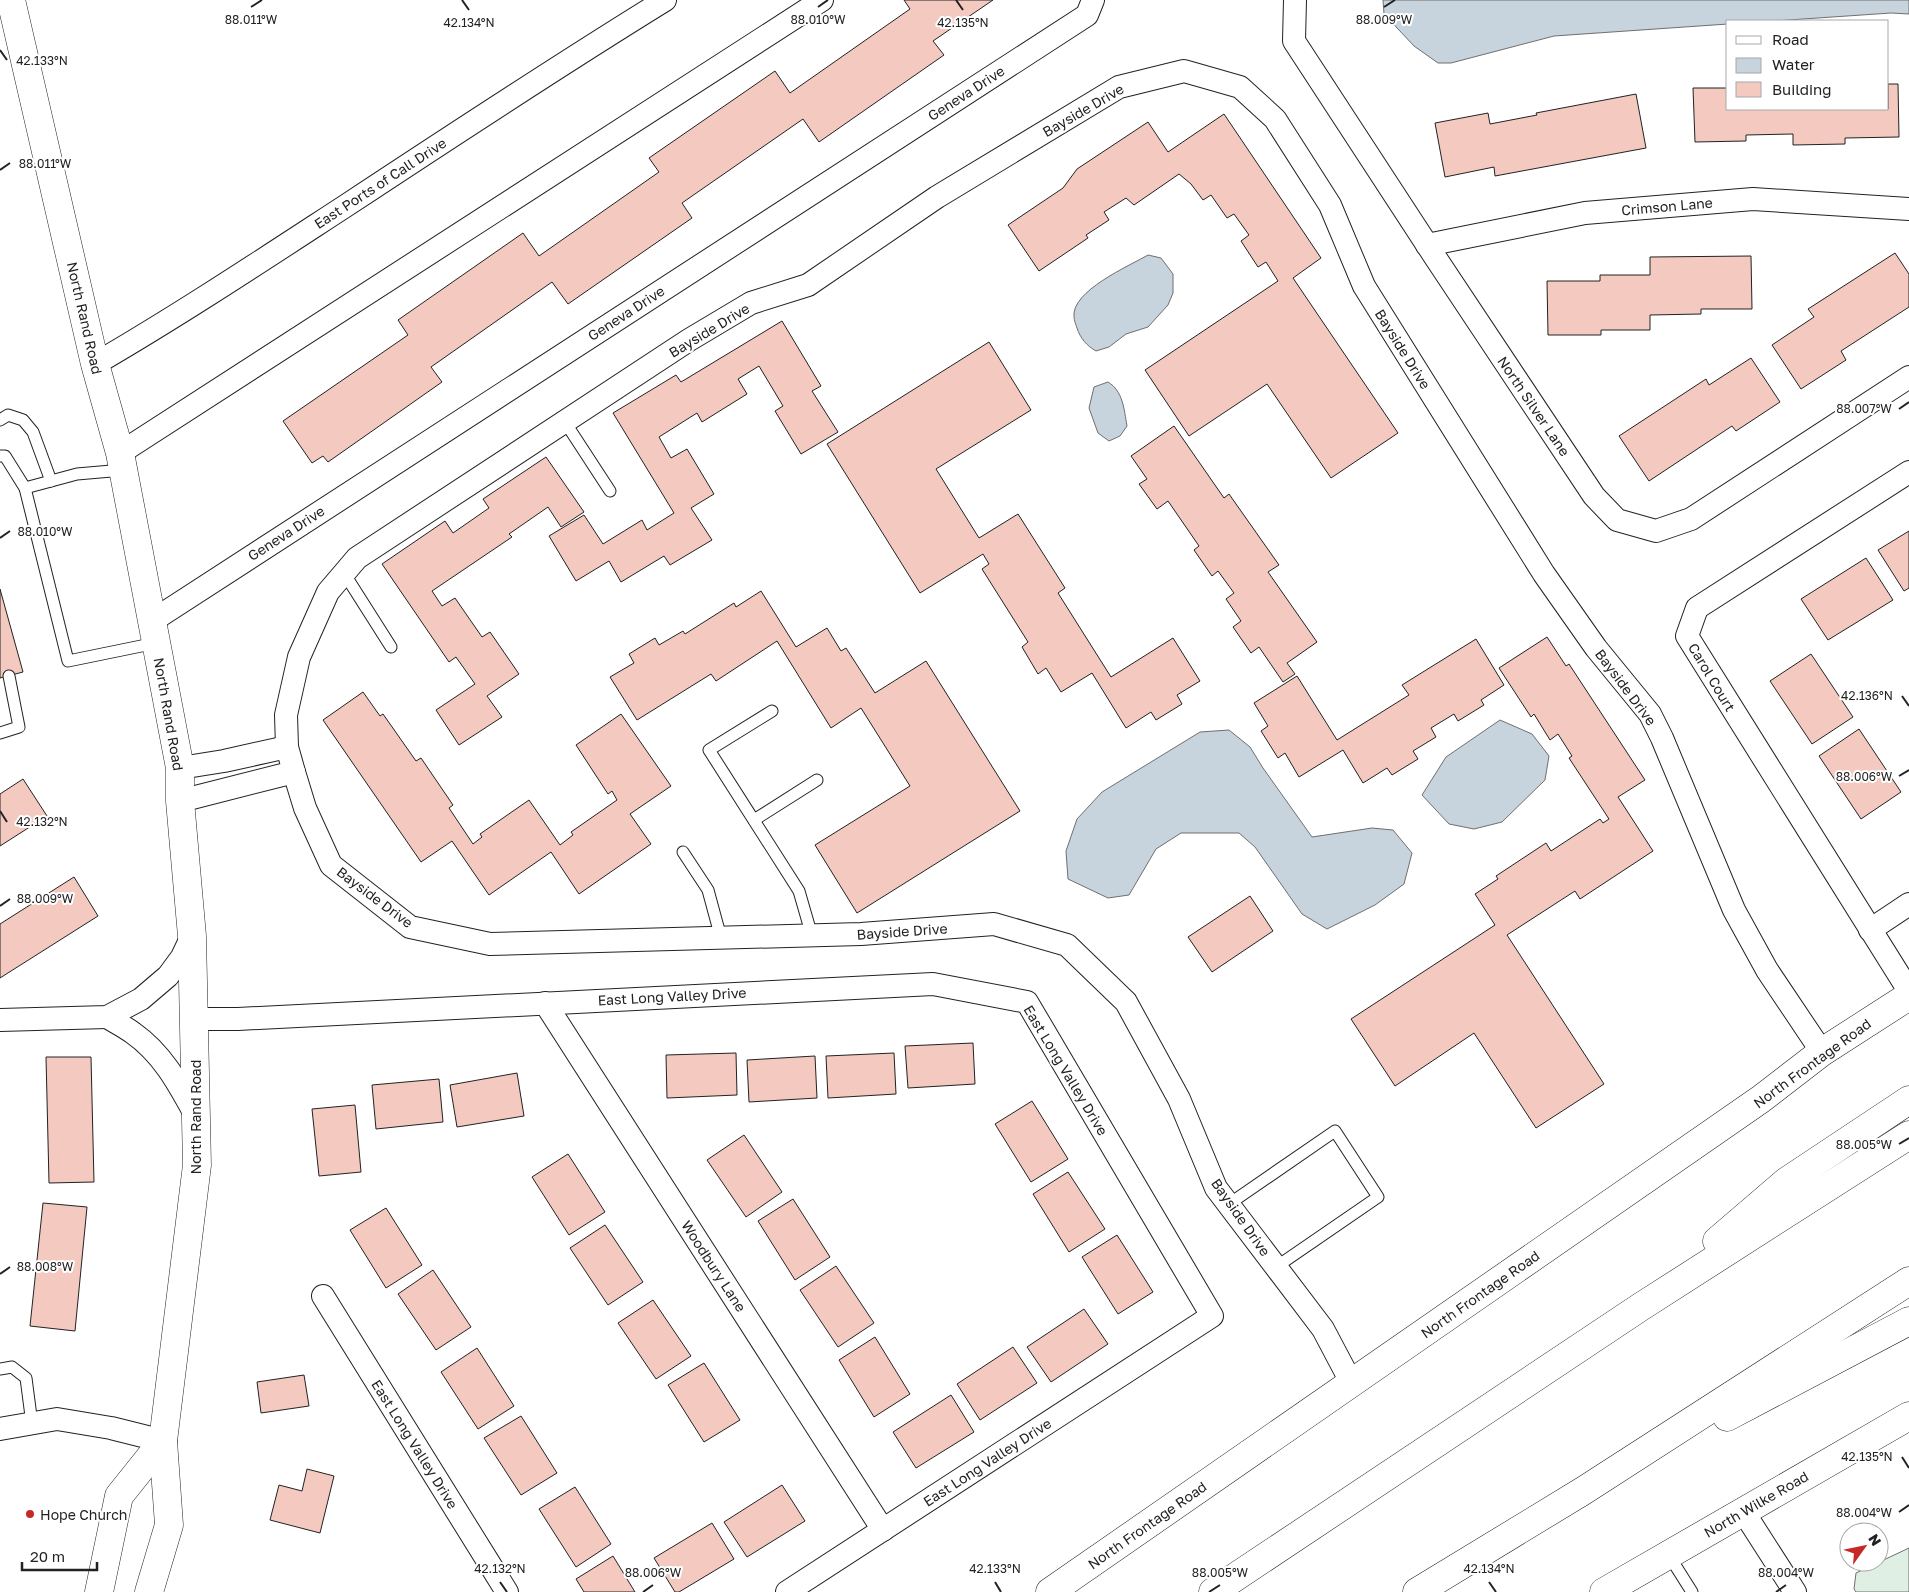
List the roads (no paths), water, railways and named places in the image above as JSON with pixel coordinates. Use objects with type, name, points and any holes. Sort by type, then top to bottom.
[{"type":"main road","name":"North Rand Road","points":[[12,0],[95,364],[122,461],[180,768],[180,801],[192,936],[198,1165],[162,1441],[169,1525],[151,1592]]},
{"type":"main road","name":"North Frontage Road","points":[[1050,1592],[1761,1100],[1822,1052],[1909,996]]},
{"type":"main road","points":[[1642,1306],[1787,1181],[1909,1100]]},
{"type":"main road","points":[[1213,1592],[1642,1306],[1909,1135]]},
{"type":"main road","points":[[1417,1592],[1583,1491],[1909,1281]]},
{"type":"main road","points":[[1583,1491],[1909,1321]]},
{"type":"main road","name":"North Wilke Road","points":[[1604,1592],[1909,1416]]},
{"type":"main road","points":[[99,1592],[119,1496],[162,1441]]},
{"type":"street","name":"East Ports of Call Drive","points":[[95,364],[283,246],[560,64],[665,0]]},
{"type":"street","points":[[122,461],[822,0]]},
{"type":"street","name":"Geneva Drive","points":[[154,632],[1088,14],[1093,0]]},
{"type":"street","name":"North Silver Lane","points":[[1295,0],[1294,41],[1594,496],[1617,520],[1656,530],[1692,519],[1909,377]]},
{"type":"street","name":"Bayside Drive","points":[[1351,1382],[1322,1329],[1216,1188],[1179,1099],[1126,1002],[1067,945],[994,924],[812,936],[490,944],[410,927],[331,865],[304,808],[287,747],[286,715],[299,657],[328,592],[357,558],[689,340],[752,303],[808,285],[937,197],[1119,87],[1184,71],[1240,87],[1275,119],[1330,205],[1364,286],[1544,574],[1596,648],[1650,714],[1662,738],[1734,910],[1767,970],[1822,1052]]},
{"type":"street","name":"Crimson Lane","points":[[1427,245],[1585,213],[1753,199],[1909,209]]},
{"type":"street","name":"Carol Court","points":[[1909,472],[1698,608],[1687,636],[1909,991]]},
{"type":"street","points":[[180,768],[224,761],[287,747]]},
{"type":"street","points":[[180,801],[294,772]]},
{"type":"street","points":[[1870,930],[1909,904]]},
{"type":"street","points":[[0,1020],[106,1017],[141,999],[168,976],[182,957],[192,936]]},
{"type":"street","name":"East Long Valley Drive","points":[[194,1019],[238,1019],[933,984],[1027,1002],[1212,1316],[787,1592]]},
{"type":"street","name":"Woodbury Lane","points":[[545,1003],[883,1530]]},
{"type":"street","points":[[106,1017],[135,1034],[159,1056],[176,1079],[196,1117]]},
{"type":"street","name":"East Long Valley Drive","points":[[323,1296],[507,1592]]},
{"type":"street","points":[[0,1429],[57,1420],[111,1428],[162,1441]]},
{"type":"street","points":[[1743,1511],[1795,1592]]},
{"type":"lane","points":[[0,420],[8,415],[23,420],[33,432],[51,481]]},
{"type":"lane","points":[[565,422],[610,491]]},
{"type":"lane","points":[[0,456],[5,456],[25,488],[68,661],[154,632]]},
{"type":"lane","points":[[25,488],[122,461]]},
{"type":"lane","points":[[344,573],[391,646]]},
{"type":"lane","points":[[0,733],[19,727],[9,676]]},
{"type":"lane","points":[[772,711],[709,750],[799,891],[812,936]]},
{"type":"lane","points":[[754,820],[817,780]]},
{"type":"lane","points":[[683,852],[708,890],[722,938]]},
{"type":"lane","points":[[1229,1204],[1335,1132],[1378,1197],[1276,1267]]},
{"type":"lane","points":[[0,1369],[12,1367],[26,1378],[32,1424]]},
{"type":"lane","points":[[1668,1554],[1692,1592]]},
{"type":"water","points":[[1383,0],[1909,0],[1909,14],[1891,13],[1789,20],[1726,20],[1726,24],[1554,36],[1451,63],[1438,63],[1414,46],[1384,14]]},
{"type":"water","points":[[1148,255],[1161,258],[1173,274],[1173,293],[1168,305],[1148,327],[1126,334],[1109,347],[1096,351],[1084,341],[1078,332],[1074,318],[1076,307],[1091,289],[1103,280]]},
{"type":"water","points":[[1108,382],[1120,395],[1127,426],[1120,436],[1109,441],[1098,433],[1089,408],[1094,387]]},
{"type":"water","points":[[1500,720],[1532,734],[1549,756],[1545,780],[1502,822],[1474,829],[1449,824],[1422,795],[1446,757]]},
{"type":"water","points":[[1229,730],[1250,747],[1312,837],[1372,828],[1393,830],[1412,853],[1404,884],[1375,905],[1327,929],[1302,914],[1255,847],[1239,833],[1181,833],[1156,849],[1129,895],[1108,898],[1068,879],[1066,851],[1077,819],[1102,792],[1200,732]]},
{"type":"place","name":"Hope Church","points":[[30,1514]]}]
